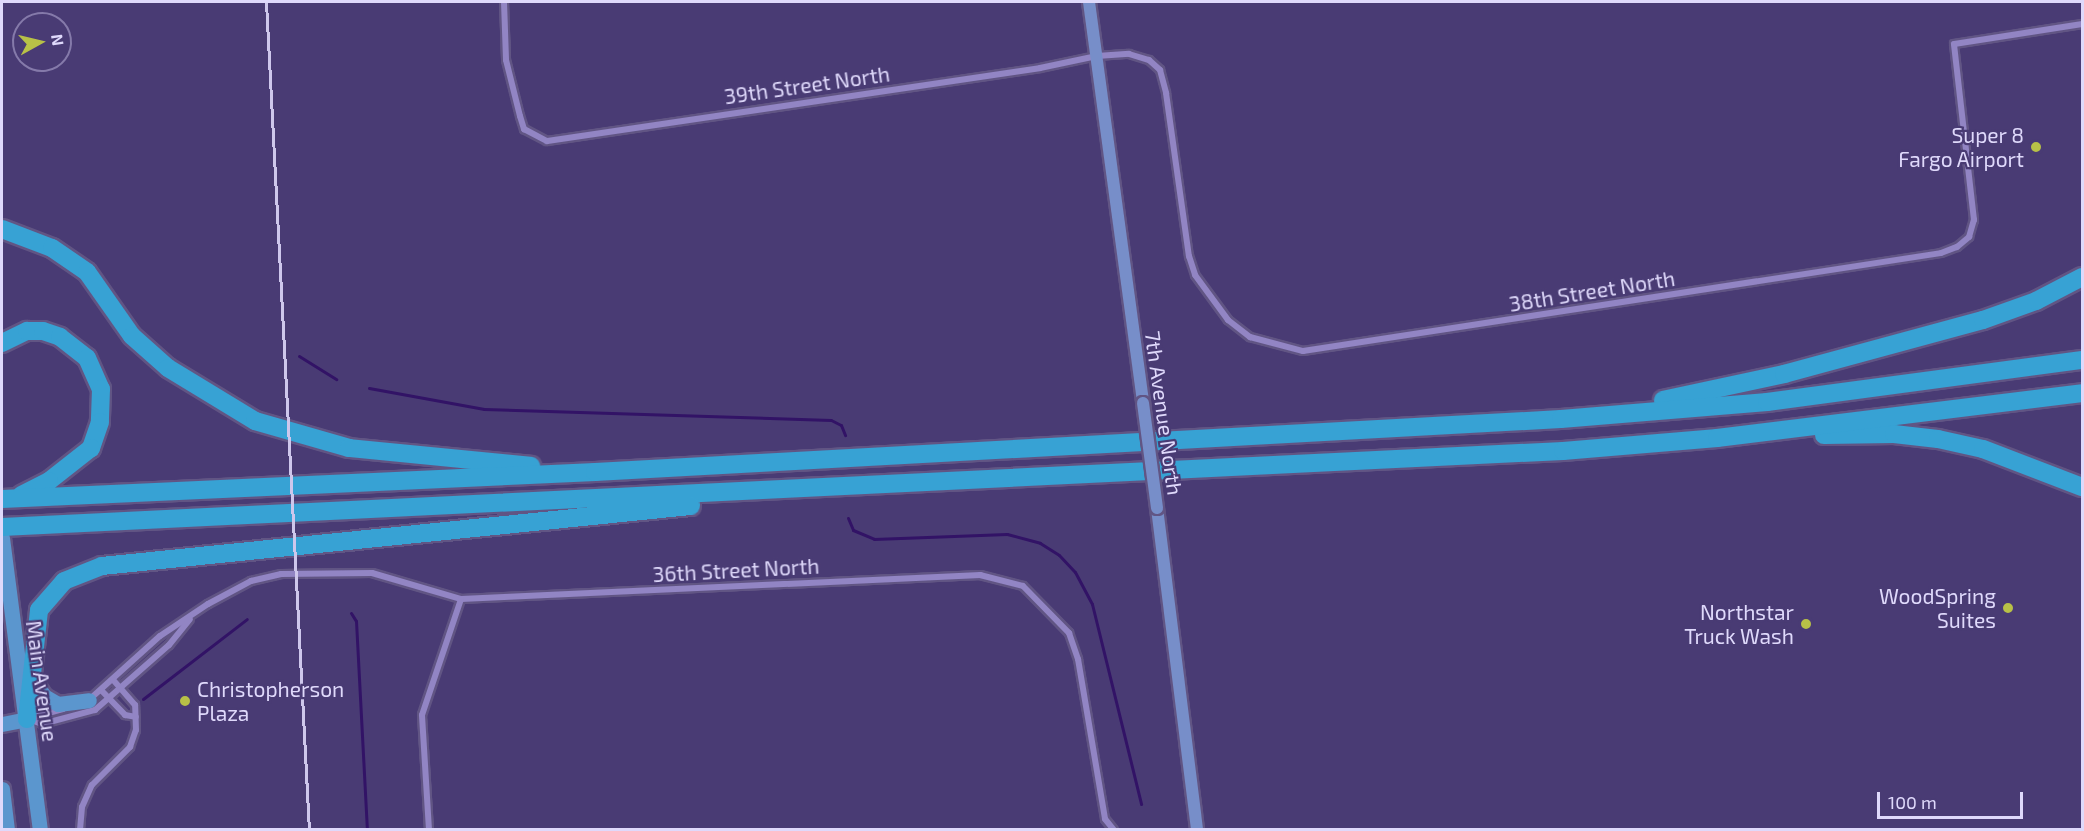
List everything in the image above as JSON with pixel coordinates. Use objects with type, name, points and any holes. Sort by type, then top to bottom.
[{"type":"highway","points":[[2,229],[10,236],[52,248],[87,272],[132,336],[168,368],[255,421],[349,448],[595,472]]},
{"type":"highway","points":[[1561,419],[1714,391],[1972,323],[2036,301],[2082,277]]},
{"type":"highway","points":[[2,343],[27,332],[43,331],[73,345],[96,372],[103,404],[90,448],[49,481],[7,499]]},
{"type":"highway","points":[[7,499],[595,472],[1561,419],[1767,402],[2082,360]]},
{"type":"highway","points":[[2,527],[1563,451],[1717,438],[2082,393]]},
{"type":"highway","points":[[1717,438],[1860,433],[1927,438],[1983,449],[2082,487]]},
{"type":"highway","points":[[27,719],[39,610],[64,581],[102,566],[781,499],[884,484]]},
{"type":"highway","points":[[2,537],[81,523]]},
{"type":"main road","name":"Main Avenue","points":[[2,537],[40,830]]},
{"type":"main road","points":[[17,650],[32,681],[44,696],[58,704],[95,695]]},
{"type":"main road","points":[[2,724],[27,719]]},
{"type":"main road","points":[[2,789],[7,830]]},
{"type":"street","name":"39th Street North","points":[[504,2],[506,60],[524,129],[547,141],[1040,68],[1097,56]]},
{"type":"street","name":"7th Avenue North","points":[[1089,2],[1157,508],[1197,830]]},
{"type":"street","name":"38th Street North","points":[[1097,56],[1130,54],[1149,60],[1160,70],[1189,256],[1210,299],[1250,337],[1303,351],[1941,253],[1957,247],[1969,237],[1974,220],[1954,44],[2082,24]]},
{"type":"street","name":"36th Street North","points":[[27,719],[95,695],[160,636],[251,581],[281,574],[372,573],[460,599],[980,575],[1023,586],[1069,633],[1078,659],[1105,819],[1114,830]]},
{"type":"street","points":[[429,830],[422,715],[460,599]]},
{"type":"street","name":"36th Street North","points":[[27,719],[42,724],[85,715],[122,689],[169,645],[194,615]]},
{"type":"street","points":[[80,830],[82,807],[92,785],[130,747],[136,730],[135,705],[113,680]]},
{"type":"street","points":[[95,695],[109,699],[125,715],[136,717]]},
{"type":"waterway","points":[[299,356],[336,379]]},
{"type":"waterway","points":[[369,388],[484,409],[831,420],[841,425],[845,435]]},
{"type":"waterway","points":[[848,518],[853,530],[874,539],[1007,534],[1040,543],[1059,555],[1075,572],[1092,604],[1141,804]]},
{"type":"waterway","points":[[351,613],[356,621],[367,830]]},
{"type":"waterway","points":[[143,699],[247,619]]},
{"type":"railway","points":[[266,2],[309,830]]},
{"type":"place","name":"Super 8 Fargo Airport","points":[[2036,147]]},
{"type":"place","name":"WoodSpring Suites","points":[[2008,608]]},
{"type":"place","name":"Northstar Truck Wash","points":[[1806,624]]},
{"type":"place","name":"Christopherson Plaza","points":[[185,701]]}]
